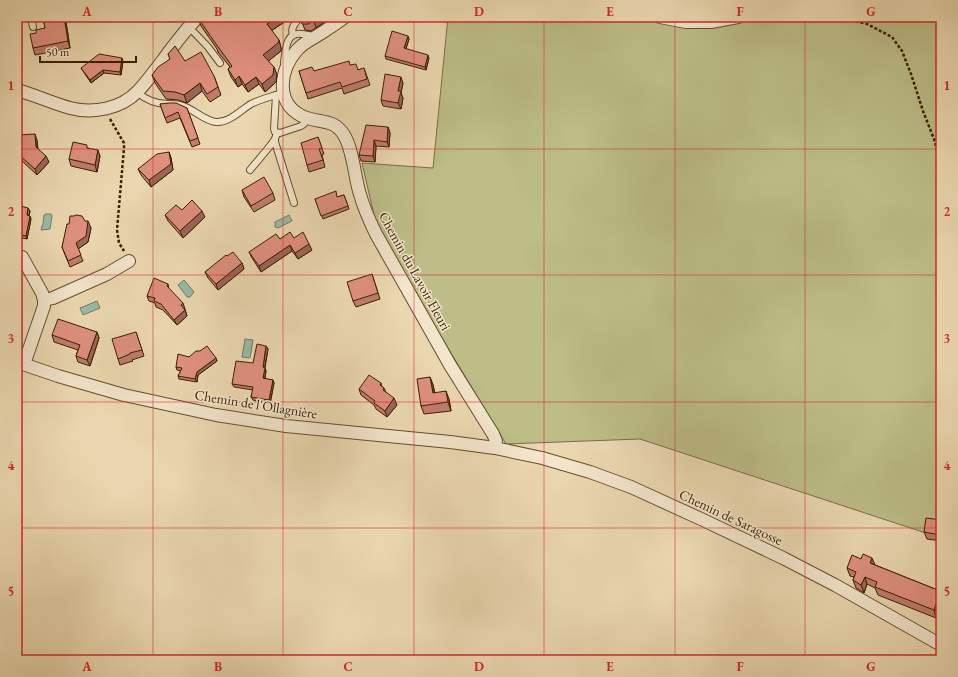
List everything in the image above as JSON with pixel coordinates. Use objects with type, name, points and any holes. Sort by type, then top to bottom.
[{"type":"street","points":[[17,90],[70,108],[85,110],[108,108],[126,100],[137,92],[178,39],[198,17]]},
{"type":"street","points":[[280,94],[284,75],[290,61],[298,50],[345,17]]},
{"type":"street","points":[[660,17],[686,22],[711,22],[738,17]]},
{"type":"street","name":"Chemin du Lavoir Fleuri","points":[[280,94],[288,105],[297,113],[307,118],[334,124],[344,134],[349,148],[359,191],[366,212],[376,234],[450,365],[493,434],[496,441],[495,448]]},
{"type":"street","points":[[20,363],[44,306],[42,293],[22,257]]},
{"type":"street","points":[[44,300],[54,298],[107,274],[130,261]]},
{"type":"street","name":"Chemin de l'Ollagnière","points":[[20,363],[58,376],[124,395],[216,415],[286,426],[450,442],[495,448]]},
{"type":"street","name":"Chemin de Saragosse","points":[[495,448],[549,460],[590,472],[631,487],[701,519],[835,585],[941,645]]},
{"type":"lane","points":[[31,17],[33,27]]},
{"type":"lane","points":[[293,35],[293,26],[300,17]]},
{"type":"lane","points":[[189,26],[205,43],[220,63]]},
{"type":"lane","points":[[288,67],[284,64],[284,62],[289,38],[296,34],[310,35],[314,38]]},
{"type":"lane","points":[[137,92],[146,99],[157,103],[176,104],[187,107],[215,122],[226,120],[251,104],[280,94],[274,129],[276,146],[294,203]]},
{"type":"lane","points":[[250,170],[270,146],[276,136],[280,133],[301,126],[307,118]]},
{"type":"path","points":[[811,17],[846,19],[867,24],[892,37],[902,52],[911,74],[934,139],[941,166]]},
{"type":"path","points":[[108,108],[110,118],[124,143],[117,230],[119,243],[130,261]]},
{"type":"green space","points":[[448,17],[941,17],[941,538],[640,439],[506,444],[378,232],[362,163],[433,168]]},
{"type":"shaded area","points":[[51,214],[52,216],[50,229],[41,230],[44,215]]},
{"type":"shaded area","points":[[289,215],[292,221],[278,228],[275,227],[275,222]]},
{"type":"shaded area","points":[[184,280],[194,292],[190,297],[187,297],[178,285]]},
{"type":"shaded area","points":[[97,301],[100,308],[83,315],[80,308]]},
{"type":"shaded area","points":[[245,339],[253,340],[250,358],[242,357]]},
{"type":"building","points":[[43,17],[64,17],[68,41],[33,48],[30,34],[36,33],[36,30],[45,28]]},
{"type":"building","points":[[278,17],[267,24],[279,40],[278,43],[263,55],[274,67],[273,75],[262,84],[256,77],[245,85],[239,76],[235,80],[228,69],[232,66],[198,18]]},
{"type":"building","points":[[300,17],[320,17],[308,24],[302,24]]},
{"type":"building","points":[[392,31],[408,36],[404,48],[428,55],[425,67],[385,56]]},
{"type":"building","points":[[175,46],[185,61],[201,52],[214,76],[218,87],[207,94],[200,83],[184,95],[175,92],[163,91],[152,75],[158,67],[170,59],[168,54]]},
{"type":"building","points":[[99,54],[122,58],[120,72],[103,70],[90,80],[81,68]]},
{"type":"building","points":[[349,61],[350,65],[356,64],[358,70],[364,68],[367,79],[342,87],[340,82],[306,93],[299,71],[312,67],[314,71]]},
{"type":"building","points":[[385,74],[401,77],[398,91],[401,91],[398,103],[381,100]]},
{"type":"building","points":[[176,103],[187,108],[198,138],[190,141],[178,112],[165,118],[160,104]]},
{"type":"building","points":[[366,125],[388,127],[387,142],[374,140],[373,156],[359,155]]},
{"type":"building","points":[[35,134],[36,147],[46,156],[35,169],[19,155],[18,135]]},
{"type":"building","points":[[318,137],[322,148],[319,149],[323,160],[307,165],[301,143]]},
{"type":"building","points":[[73,142],[87,145],[87,148],[98,150],[95,165],[69,159]]},
{"type":"building","points":[[169,152],[171,164],[149,180],[138,169],[157,154]]},
{"type":"building","points":[[264,177],[273,193],[251,206],[242,190]]},
{"type":"building","points":[[336,191],[337,197],[344,195],[348,206],[321,216],[315,199]]},
{"type":"building","points":[[192,200],[202,211],[180,231],[165,215],[176,205],[182,210]]},
{"type":"building","points":[[21,206],[28,208],[27,215],[30,216],[26,236],[17,234],[17,209]]},
{"type":"building","points":[[70,216],[82,216],[85,221],[88,221],[86,236],[76,243],[81,255],[68,261],[62,247]]},
{"type":"building","points":[[290,232],[294,238],[303,232],[309,244],[295,253],[290,245],[259,266],[249,252],[276,234],[280,239]]},
{"type":"building","points":[[233,252],[242,263],[216,284],[205,272],[226,255],[227,256]]},
{"type":"building","points":[[372,274],[378,293],[353,301],[347,282]]},
{"type":"building","points":[[154,278],[168,284],[167,286],[183,303],[181,305],[185,310],[174,320],[161,304],[154,301],[155,298],[147,296]]},
{"type":"building","points":[[58,319],[97,332],[87,360],[76,356],[80,345],[52,335]]},
{"type":"building","points":[[136,332],[142,350],[130,353],[118,359],[112,339]]},
{"type":"building","points":[[257,344],[266,346],[263,378],[273,380],[269,400],[251,397],[253,387],[232,384],[236,361],[253,363]]},
{"type":"building","points":[[207,346],[216,358],[197,372],[195,379],[178,376],[182,368],[176,367],[178,354],[189,357],[196,351],[200,351]]},
{"type":"building","points":[[369,375],[381,383],[380,385],[384,388],[383,390],[394,398],[385,411],[359,389]]},
{"type":"building","points":[[430,377],[433,393],[446,391],[448,402],[421,406],[417,379]]},
{"type":"building","points":[[926,518],[941,520],[941,535],[924,532]]},
{"type":"building","points":[[863,554],[872,558],[870,563],[940,591],[934,610],[875,587],[877,582],[865,577],[861,585],[853,580],[856,572],[847,568],[852,555],[861,559]]}]
